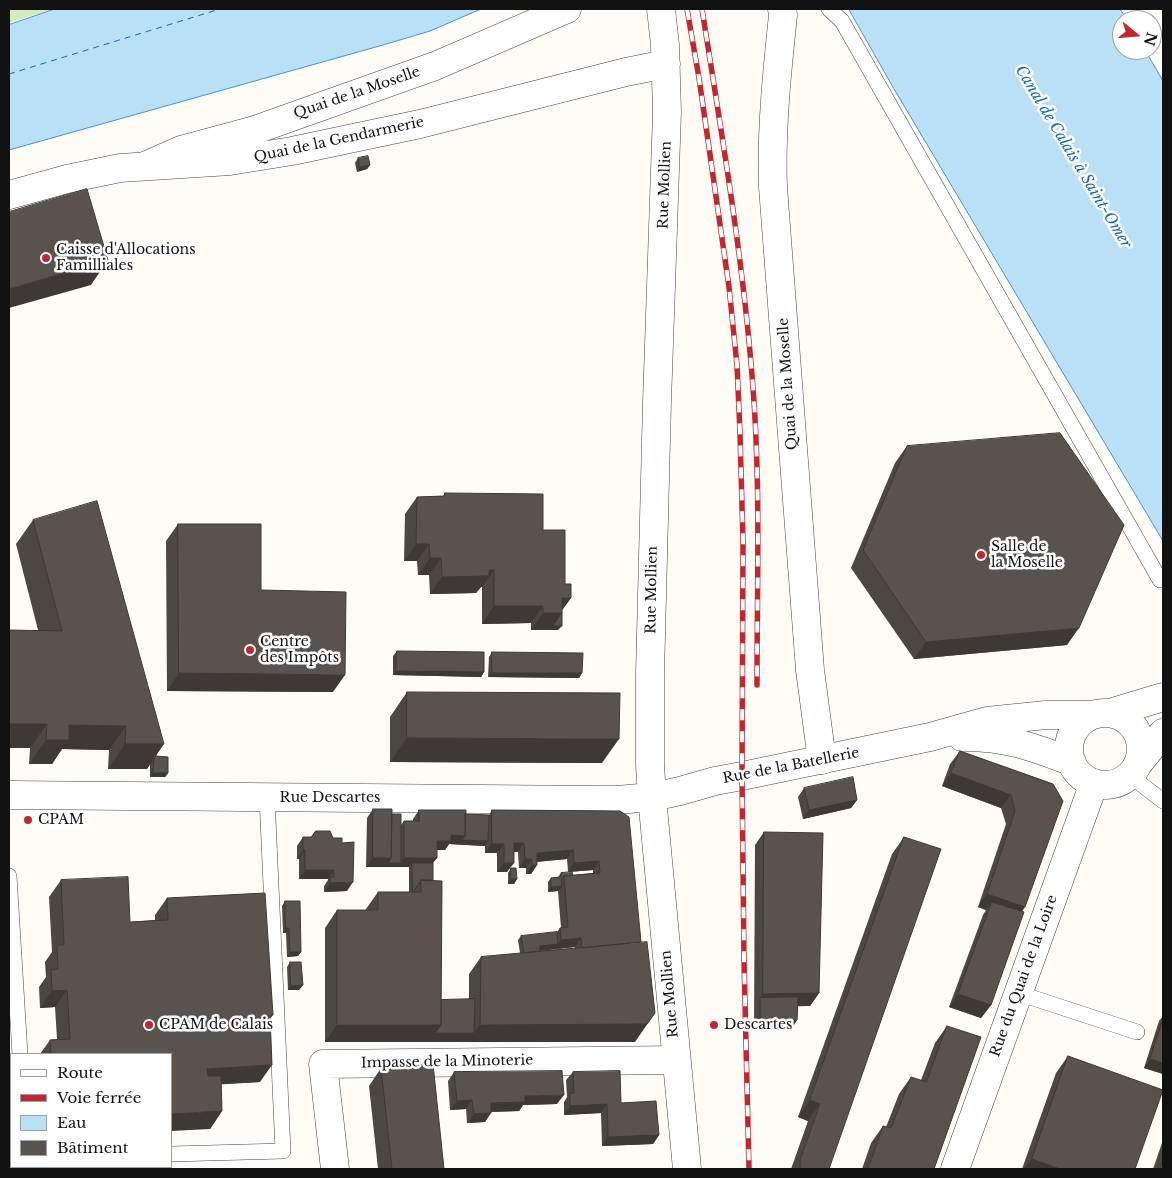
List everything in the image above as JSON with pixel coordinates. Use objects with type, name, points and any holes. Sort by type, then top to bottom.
[{"type":"street","name":"Quai de la Moselle","points":[[143,167],[181,150],[255,130],[435,66],[567,9]]},
{"type":"street","name":"Rue Mollien","points":[[661,9],[665,45],[667,112],[657,402],[650,674],[650,765],[687,1169]]},
{"type":"street","name":"Quai de la Moselle","points":[[782,9],[773,128],[773,187],[810,670],[822,760]]},
{"type":"street","name":"Quai de la Gendarmerie","points":[[9,195],[67,179],[120,168],[230,161],[292,151],[420,124],[626,72],[666,64]]},
{"type":"street","name":"Rue de la Batellerie","points":[[652,797],[715,781],[930,737],[987,721],[1046,715],[1101,714],[1163,697]]},
{"type":"street","points":[[1133,770],[1140,760],[1141,747],[1136,729],[1128,720],[1116,714],[1101,714],[1081,722],[1073,732],[1070,738],[1069,750],[1072,762],[1078,773],[1088,781],[1106,785],[1124,779],[1133,770],[1163,733]]},
{"type":"street","name":"Rue de la Batellerie","points":[[930,737],[976,737],[1017,742],[1072,762]]},
{"type":"street","name":"Rue du Quai de la Loire","points":[[956,1169],[1094,783]]},
{"type":"street","name":"Rue Descartes","points":[[9,795],[617,800],[652,797]]},
{"type":"street","name":"Impasse de la Minoterie","points":[[335,1169],[323,1064],[676,1060]]},
{"type":"lane","points":[[829,9],[842,21],[1160,580]]},
{"type":"lane","points":[[1133,770],[1163,801]]},
{"type":"lane","points":[[172,1154],[283,1151],[267,797]]},
{"type":"lane","points":[[9,876],[20,1053]]},
{"type":"lane","points":[[1018,993],[1137,1032]]},
{"type":"green space","points":[[9,9],[53,9],[9,23]]},
{"type":"water","points":[[55,9],[481,9],[430,31],[9,150],[9,25]]},
{"type":"water","name":"Canal de Calais à Saint-Omer","points":[[849,9],[1120,9],[1112,10],[1112,60],[1151,60],[1163,81],[1163,541],[894,89]]},
{"type":"building","points":[[368,156],[370,165],[360,167],[358,158]]},
{"type":"building","points":[[87,189],[108,260],[9,289],[9,212]]},
{"type":"building","name":"Salle de la Moselle","points":[[1060,433],[1124,525],[1079,628],[926,642],[863,550],[907,446]]},
{"type":"building","points":[[445,493],[543,494],[543,530],[565,530],[565,584],[571,584],[571,598],[562,598],[562,613],[543,613],[543,606],[494,606],[494,570],[489,570],[489,576],[442,577],[441,558],[430,558],[429,544],[416,544],[417,497],[444,496]]},
{"type":"building","points":[[97,501],[164,744],[125,744],[126,726],[69,725],[69,740],[46,740],[47,724],[9,724],[9,630],[62,631],[33,520]]},
{"type":"building","name":"Centre des Impôts","points":[[178,524],[261,524],[261,590],[346,592],[345,675],[179,673]]},
{"type":"building","points":[[562,613],[562,626],[553,626]]},
{"type":"building","points":[[397,651],[484,652],[484,672],[396,671]]},
{"type":"building","points":[[492,652],[583,653],[582,673],[492,673]]},
{"type":"building","points":[[407,692],[620,693],[619,739],[407,738]]},
{"type":"building","points":[[960,751],[1053,784],[1063,801],[1025,907],[987,894],[1015,811],[1011,795],[951,773]]},
{"type":"building","points":[[156,756],[168,757],[168,773],[153,773]]},
{"type":"building","points":[[853,777],[857,800],[809,810],[804,788]]},
{"type":"building","points":[[373,809],[392,809],[391,858],[373,858]]},
{"type":"building","points":[[419,810],[466,810],[465,836],[451,835],[451,841],[437,841],[437,858],[404,858],[404,821],[419,821]]},
{"type":"building","points":[[492,810],[620,811],[629,817],[641,942],[582,948],[581,938],[561,940],[560,928],[568,927],[564,876],[600,873],[599,861],[574,863],[573,850],[537,853],[537,865],[532,865],[532,859],[525,859],[524,843],[514,843],[514,863],[504,863],[504,844],[492,844]]},
{"type":"building","points":[[392,814],[401,814],[401,863],[388,863],[391,858]]},
{"type":"building","points":[[465,814],[489,815],[488,841],[462,840],[465,836]]},
{"type":"building","points":[[316,831],[330,831],[333,838],[342,838],[342,843],[354,842],[353,882],[330,883],[330,877],[334,877],[334,870],[305,870],[303,837],[311,837]]},
{"type":"building","points":[[764,832],[823,833],[819,993],[763,994]]},
{"type":"building","points":[[904,837],[941,849],[829,1169],[800,1169],[800,1160],[820,1104],[810,1100]]},
{"type":"building","points":[[412,863],[433,863],[433,880],[421,880],[413,892]]},
{"type":"building","points":[[511,868],[516,868],[517,879],[511,879]]},
{"type":"building","points":[[572,872],[573,875],[564,876],[561,880],[562,886],[551,887],[551,878],[561,877],[561,873]]},
{"type":"building","points":[[128,877],[130,922],[168,920],[167,898],[265,893],[273,1015],[270,1015],[272,1065],[207,1069],[208,1076],[221,1076],[222,1111],[172,1114],[172,1053],[51,1053],[50,1040],[70,1039],[67,990],[52,991],[51,970],[58,969],[57,945],[64,945],[61,880]]},
{"type":"building","points":[[421,880],[442,881],[441,1025],[337,1025],[337,910],[378,910],[378,892],[421,892]]},
{"type":"building","points":[[285,901],[300,901],[301,952],[290,952],[289,928],[286,928]]},
{"type":"building","points":[[992,902],[1024,912],[991,1005],[958,994]]},
{"type":"building","points":[[557,932],[558,944],[540,946],[540,951],[524,953],[521,936]]},
{"type":"building","points":[[647,942],[655,1013],[647,1024],[480,1025],[481,957]]},
{"type":"building","points":[[290,962],[301,962],[303,985],[291,986]]},
{"type":"building","points":[[798,997],[797,1020],[760,1020],[760,998]]},
{"type":"building","points":[[475,999],[474,1033],[435,1033],[441,1025],[441,1000]]},
{"type":"building","points":[[1163,1019],[1163,1063],[1150,1059]]},
{"type":"building","points":[[947,1026],[981,1037],[934,1169],[868,1169],[883,1126],[891,1128],[911,1077],[926,1082]]},
{"type":"building","points":[[1068,1056],[1163,1090],[1135,1169],[1060,1169],[1032,1159]]},
{"type":"building","points":[[433,1064],[444,1169],[392,1169],[381,1068]]},
{"type":"building","points":[[562,1071],[564,1095],[525,1096],[525,1102],[491,1103],[491,1113],[474,1114],[472,1100],[457,1101],[454,1072]]},
{"type":"building","points":[[620,1071],[621,1103],[656,1101],[659,1135],[608,1137],[607,1104],[570,1106],[570,1093],[574,1093],[573,1072]]},
{"type":"building","points":[[9,1072],[10,1072],[10,1094]]},
{"type":"ferry route","points":[[9,74],[220,9]]},
{"type":"railway","points":[[687,9],[699,78],[729,287],[737,365],[743,542],[742,776],[749,1169]]},
{"type":"railway","points":[[702,9],[737,237],[752,375],[758,491],[757,685]]},
{"type":"place","name":"Caisse d'Allocations Familliales","points":[[46,258]]},
{"type":"place","name":"Salle de la Moselle","points":[[981,555]]},
{"type":"place","name":"Centre des Impôts","points":[[250,650]]},
{"type":"place","name":"CPAM","points":[[28,820]]},
{"type":"place","name":"CPAM de Calais","points":[[149,1025]]},
{"type":"place","name":"Descartes","points":[[714,1025]]}]
